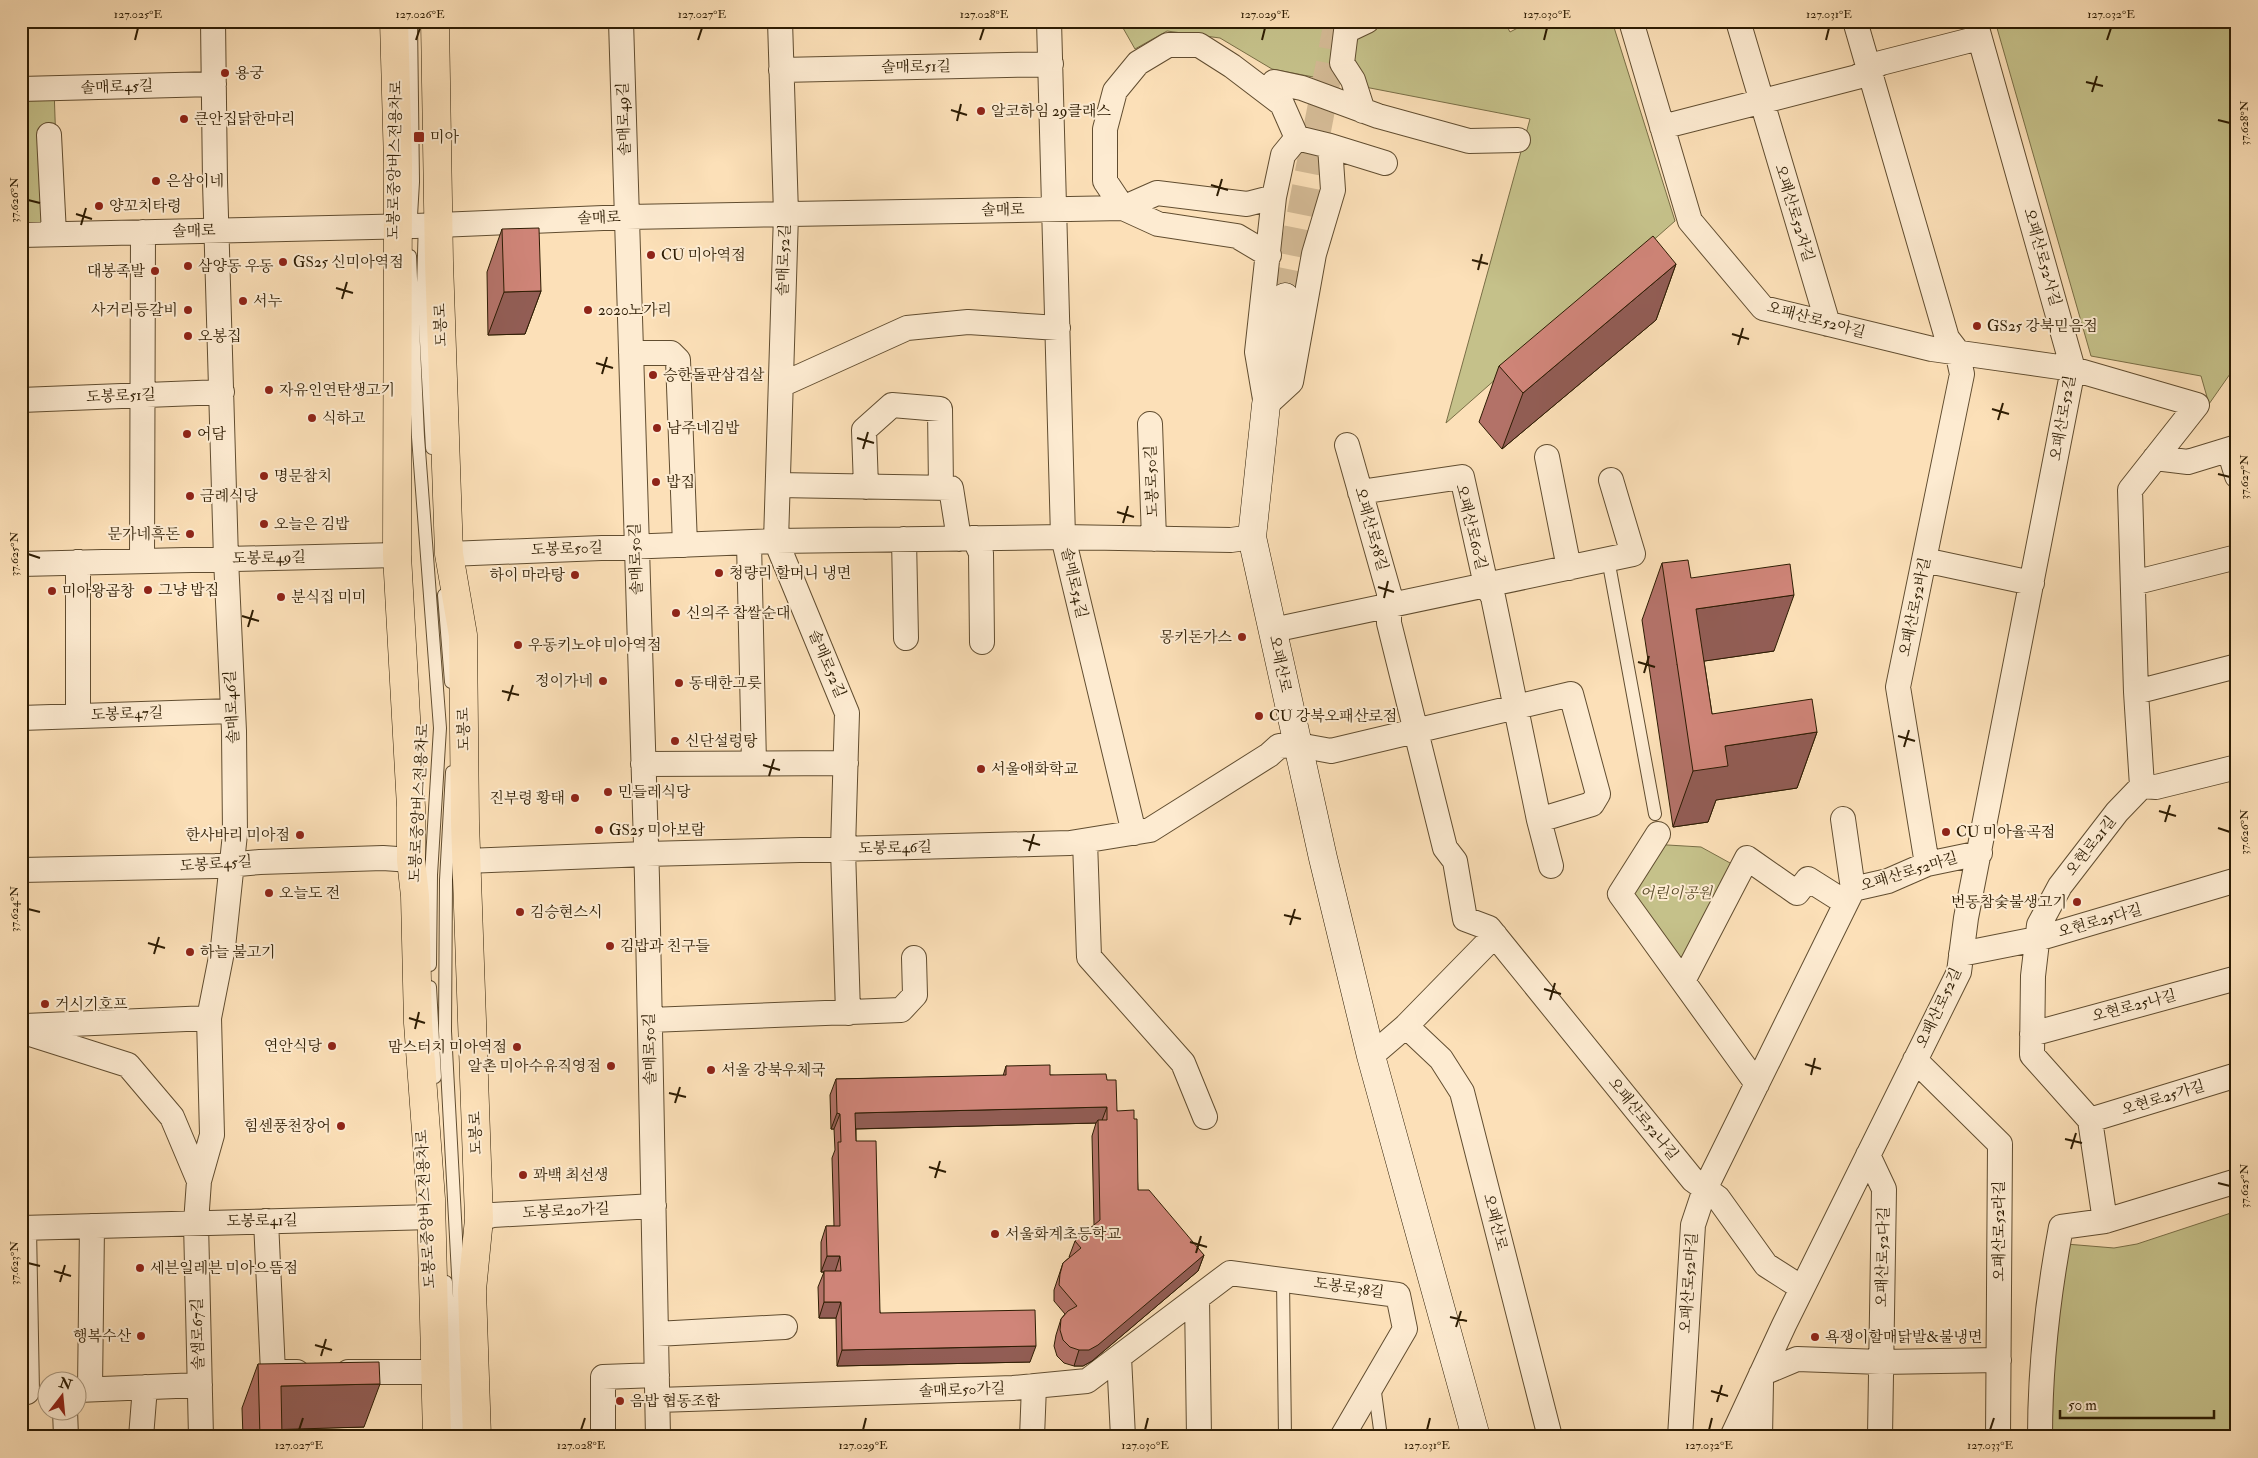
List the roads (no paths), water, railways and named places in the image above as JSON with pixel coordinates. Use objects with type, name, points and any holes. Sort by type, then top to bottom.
[{"type":"main road","name":"도봉로","points":[[394,21],[398,164],[418,225],[449,554],[463,635],[466,861],[479,1219],[472,1308],[477,1437]]},
{"type":"main road","name":"도봉로","points":[[435,21],[418,225],[397,555],[411,807],[411,860],[415,896],[418,1023],[432,1217],[437,1437]]},
{"type":"street","points":[[213,21],[218,230]]},
{"type":"street","name":"솔매로49길","points":[[621,21],[627,217]]},
{"type":"street","points":[[780,21],[786,214]]},
{"type":"street","points":[[1050,21],[1054,210]]},
{"type":"street","points":[[1363,111],[1353,80],[1342,63],[1346,31],[1367,21]]},
{"type":"street","name":"오패산로52아길","points":[[1631,21],[1690,221],[1763,308],[1932,349],[1957,351]]},
{"type":"street","name":"오패산로52자길","points":[[1738,21],[1828,324]]},
{"type":"street","points":[[1855,21],[1947,338],[1957,351]]},
{"type":"street","points":[[1662,127],[1857,77],[1882,63],[1977,29]]},
{"type":"street","name":"오패산로52사길","points":[[1977,29],[2073,369]]},
{"type":"street","points":[[1123,208],[1105,181],[1105,129],[1115,91],[1138,63],[1168,45],[1198,45],[1232,66],[1282,104],[1297,138]]},
{"type":"street","name":"솔매로51길","points":[[781,70],[1051,64]]},
{"type":"street","points":[[1268,92],[1274,82],[1302,88],[1363,111],[1469,141],[1518,140]]},
{"type":"street","name":"솔매로45길","points":[[21,89],[214,84]]},
{"type":"street","points":[[49,135],[54,234]]},
{"type":"street","points":[[1297,138],[1385,163]]},
{"type":"street","points":[[1266,405],[1257,352],[1274,197],[1283,155],[1297,138]]},
{"type":"street","points":[[1266,405],[1290,382],[1314,254],[1332,190],[1330,146]]},
{"type":"street","name":"솔매로","points":[[21,235],[418,225],[627,217],[1123,208],[1157,193],[1247,204],[1274,197]]},
{"type":"street","name":"솔매로","points":[[1123,208],[1158,224],[1237,236],[1269,255]]},
{"type":"street","name":"솔매로54길","points":[[1054,210],[1063,537],[1134,833]]},
{"type":"street","name":"솔매로52길","points":[[786,214],[776,542],[847,713],[843,849],[848,1013]]},
{"type":"street","name":"솔매로50길","points":[[627,217],[646,854],[658,1437]]},
{"type":"street","name":"솔매로46길","points":[[199,1181],[212,1135],[209,1018],[223,947],[235,834],[218,230]]},
{"type":"street","points":[[142,561],[143,232]]},
{"type":"street","name":"오패산로","points":[[1285,298],[1266,405],[1252,537],[1370,1056],[1476,1437]]},
{"type":"street","points":[[781,385],[906,328],[968,322],[1058,328]]},
{"type":"street","name":"오패산로52길","points":[[1732,1437],[1802,1288],[1959,972],[1966,918],[2073,369],[1957,351]]},
{"type":"street","name":"오패산로52바길","points":[[1927,864],[1898,687],[1962,374],[1957,351]]},
{"type":"street","points":[[631,354],[671,352],[678,360],[684,545]]},
{"type":"street","points":[[2073,369],[2197,405],[2130,490],[2136,692],[2142,786],[2156,787],[2237,767]]},
{"type":"street","name":"도봉로51길","points":[[21,400],[222,392]]},
{"type":"street","points":[[866,487],[864,430],[892,405],[940,409],[941,488]]},
{"type":"street","name":"도봉로50길","points":[[1150,424],[1154,538]]},
{"type":"street","name":"오패산로58길","points":[[1347,445],[1390,593],[1390,623],[1445,848],[1455,862],[1465,919],[1488,928],[1495,935]]},
{"type":"street","points":[[2155,458],[2188,462],[2233,448],[2237,476]]},
{"type":"street","points":[[1547,457],[1569,568]]},
{"type":"street","name":"오패산로60길","points":[[1360,492],[1462,477],[1486,586]]},
{"type":"street","name":"오패산로60길","points":[[1273,630],[1633,554],[1611,480]]},
{"type":"street","points":[[778,485],[951,488],[966,538],[981,553],[982,642]]},
{"type":"street","name":"도봉로50길","points":[[449,554],[776,542],[1063,537],[1231,540],[1252,537]]},
{"type":"street","points":[[904,540],[906,638]]},
{"type":"street","points":[[749,543],[754,763]]},
{"type":"street","name":"도봉로49길","points":[[21,564],[397,555]]},
{"type":"street","points":[[2133,583],[2237,557]]},
{"type":"street","points":[[1924,560],[2032,583]]},
{"type":"street","points":[[78,562],[78,716]]},
{"type":"street","points":[[1486,586],[1493,596],[1539,820],[1551,866]]},
{"type":"street","points":[[2136,692],[2237,666]]},
{"type":"street","points":[[1298,745],[1331,751],[1572,694],[1598,794],[1592,804],[1539,820]]},
{"type":"street","name":"도봉로47길","points":[[21,718],[232,711]]},
{"type":"street","name":"도봉로46길","points":[[466,861],[1085,841],[1150,830],[1269,755],[1279,746],[1298,745]]},
{"type":"street","points":[[643,764],[846,763]]},
{"type":"street","name":"오현로21길","points":[[2090,1120],[2032,1055],[2033,976],[2038,926],[2060,886],[2117,812],[2142,786]]},
{"type":"street","points":[[1843,819],[1850,896]]},
{"type":"street","points":[[1657,824],[1620,894],[1757,1084]]},
{"type":"street","points":[[1085,841],[1089,957],[1183,1063],[1205,1117]]},
{"type":"street","name":"오패산로52마길","points":[[1680,1437],[1693,1225],[1705,1189],[1850,896],[1927,864],[1980,853]]},
{"type":"street","name":"도봉로45길","points":[[21,870],[232,865],[260,862],[384,858],[411,860]]},
{"type":"street","name":"오패산로52마길","points":[[1682,981],[1747,858],[1797,893],[1808,879],[1850,896]]},
{"type":"street","name":"오현로25다길","points":[[1961,954],[2037,939],[2237,880]]},
{"type":"street","points":[[1370,1056],[1406,1026],[1495,935]]},
{"type":"street","name":"오패산로52나길","points":[[1495,935],[1664,1146],[1693,1180],[1718,1198],[1766,1265],[1802,1288]]},
{"type":"street","points":[[650,1020],[901,1010],[915,995],[914,958]]},
{"type":"street","name":"오현로25나길","points":[[2032,1034],[2237,978]]},
{"type":"street","points":[[21,1027],[209,1018]]},
{"type":"street","name":"오패산로","points":[[1406,1026],[1441,1059],[1462,1092],[1550,1437]]},
{"type":"street","name":"솔샘로67길","points":[[21,1031],[128,1065],[172,1117],[199,1181],[196,1223],[201,1437]]},
{"type":"street","name":"오패산로52라길","points":[[1915,1060],[2000,1144],[1998,1437]]},
{"type":"street","name":"오현로25가길","points":[[2090,1120],[2237,1075]]},
{"type":"street","points":[[2090,1120],[2105,1221]]},
{"type":"street","name":"오패산로52다길","points":[[1868,1155],[1884,1189],[1880,1437]]},
{"type":"street","points":[[2040,1429],[2045,1336],[2052,1275],[2062,1227],[2105,1221],[2237,1181]]},
{"type":"street","name":"도봉로20가길","points":[[479,1219],[493,1215],[654,1206]]},
{"type":"street","name":"도봉로41길","points":[[32,1391],[23,1228],[432,1217]]},
{"type":"street","points":[[266,1221],[273,1372],[436,1372]]},
{"type":"street","points":[[85,1370],[92,1226]]},
{"type":"street","name":"도봉로38길","points":[[1230,1273],[1398,1295],[1405,1329],[1342,1437]]},
{"type":"street","name":"솔매로50가길","points":[[658,1400],[1034,1386],[1087,1381],[1230,1273]]},
{"type":"street","points":[[1197,1298],[1199,1437]]},
{"type":"street","points":[[656,1334],[785,1328]]},
{"type":"street","points":[[1119,1357],[1123,1437]]},
{"type":"street","points":[[1760,1437],[1761,1374],[1797,1359],[1881,1362],[1999,1360]]},
{"type":"street","points":[[603,1437],[602,1377],[657,1376]]},
{"type":"street","points":[[88,1389],[200,1385]]},
{"type":"street","points":[[1032,1437],[1034,1386]]},
{"type":"street","points":[[141,1437],[145,1387]]},
{"type":"street","points":[[66,1420],[66,1437]]},
{"type":"lane","points":[[405,21],[412,41]]},
{"type":"lane","name":"도봉로중앙버스전용차로","points":[[411,21],[413,182],[418,225],[418,437],[440,728],[431,874],[430,976],[450,1340],[450,1437]]},
{"type":"lane","points":[[423,21],[427,168],[418,225],[434,475],[451,685],[452,776],[446,880],[445,1031],[459,1293],[462,1437]]},
{"type":"lane","points":[[398,164],[413,64]]},
{"type":"lane","points":[[1608,559],[1657,824]]},
{"type":"lane","points":[[1283,1280],[1285,1437]]},
{"type":"lane","points":[[1373,1383],[1381,1437]]},
{"type":"tunnel","points":[[1285,297],[1338,21]]},
{"type":"place","name":"용궁","points":[[225,73]]},
{"type":"place","name":"알코하임 29클래스","points":[[981,111]]},
{"type":"place","name":"큰안집닭한마리","points":[[184,119]]},
{"type":"place","name":"미아","points":[[419,137]]},
{"type":"place","name":"은삼이네","points":[[156,181]]},
{"type":"place","name":"양꼬치타령","points":[[99,206]]},
{"type":"place","name":"CU 미아역점","points":[[651,255]]},
{"type":"place","name":"GS25 신미아역점","points":[[283,262]]},
{"type":"place","name":"삼양동 우동","points":[[188,266]]},
{"type":"place","name":"대봉족발","points":[[155,271]]},
{"type":"place","name":"서누","points":[[243,301]]},
{"type":"place","name":"사거리등갈비","points":[[188,310]]},
{"type":"place","name":"2020노가리","points":[[588,310]]},
{"type":"place","name":"GS25 강북믿음점","points":[[1977,326]]},
{"type":"place","name":"오봉집","points":[[188,336]]},
{"type":"place","name":"승한돌판삼겹살","points":[[653,375]]},
{"type":"place","name":"자유인연탄생고기","points":[[269,390]]},
{"type":"place","name":"식하고","points":[[312,418]]},
{"type":"place","name":"남주네김밥","points":[[657,428]]},
{"type":"place","name":"어담","points":[[187,434]]},
{"type":"place","name":"명문참치","points":[[264,476]]},
{"type":"place","name":"밥집","points":[[656,482]]},
{"type":"place","name":"금례식당","points":[[190,496]]},
{"type":"place","name":"오늘은 김밥","points":[[264,524]]},
{"type":"place","name":"문가네흑돈","points":[[190,534]]},
{"type":"place","name":"청량리 할머니 냉면","points":[[719,573]]},
{"type":"place","name":"하이 마라탕","points":[[575,575]]},
{"type":"place","name":"그냥 밥집","points":[[148,590]]},
{"type":"place","name":"미아왕곱창","points":[[52,591]]},
{"type":"place","name":"분식집 미미","points":[[281,597]]},
{"type":"place","name":"신의주 찹쌀순대","points":[[676,613]]},
{"type":"place","name":"몽키돈가스","points":[[1242,637]]},
{"type":"place","name":"우동키노야 미아역점","points":[[518,645]]},
{"type":"place","name":"정이가네","points":[[603,681]]},
{"type":"place","name":"동태한그릇","points":[[679,683]]},
{"type":"place","name":"CU 강북오패산로점","points":[[1259,716]]},
{"type":"place","name":"신단설렁탕","points":[[675,741]]},
{"type":"place","name":"서울애화학교","points":[[981,769]]},
{"type":"place","name":"민들레식당","points":[[608,792]]},
{"type":"place","name":"진부령 황태","points":[[575,798]]},
{"type":"place","name":"GS25 미아보람","points":[[599,830]]},
{"type":"place","name":"CU 미아율곡점","points":[[1946,832]]},
{"type":"place","name":"한사바리 미아점","points":[[300,835]]},
{"type":"place","name":"오늘도 전","points":[[269,893]]},
{"type":"place","name":"번동참숯불생고기","points":[[2077,902]]},
{"type":"place","name":"김승현스시","points":[[520,912]]},
{"type":"place","name":"김밥과 친구들","points":[[610,946]]},
{"type":"place","name":"하늘 불고기","points":[[190,952]]},
{"type":"place","name":"거시기호프","points":[[45,1004]]},
{"type":"place","name":"연안식당","points":[[332,1046]]},
{"type":"place","name":"맘스터치 미아역점","points":[[517,1047]]},
{"type":"place","name":"알촌 미아수유직영점","points":[[611,1066]]},
{"type":"place","name":"서울 강북우체국","points":[[711,1070]]},
{"type":"place","name":"힘센풍천장어","points":[[341,1126]]},
{"type":"place","name":"꽈백 최선생","points":[[523,1175]]},
{"type":"place","name":"서울화계초등학교","points":[[995,1234]]},
{"type":"place","name":"세븐일레븐 미아으뜸점","points":[[140,1268]]},
{"type":"place","name":"행복수산","points":[[141,1336]]},
{"type":"place","name":"욕쟁이할매닭발&불냉면","points":[[1815,1337]]},
{"type":"place","name":"음밥 협동조합","points":[[620,1401]]},
{"type":"park label","name":"어린이공원","points":[[1676,893]]}]
